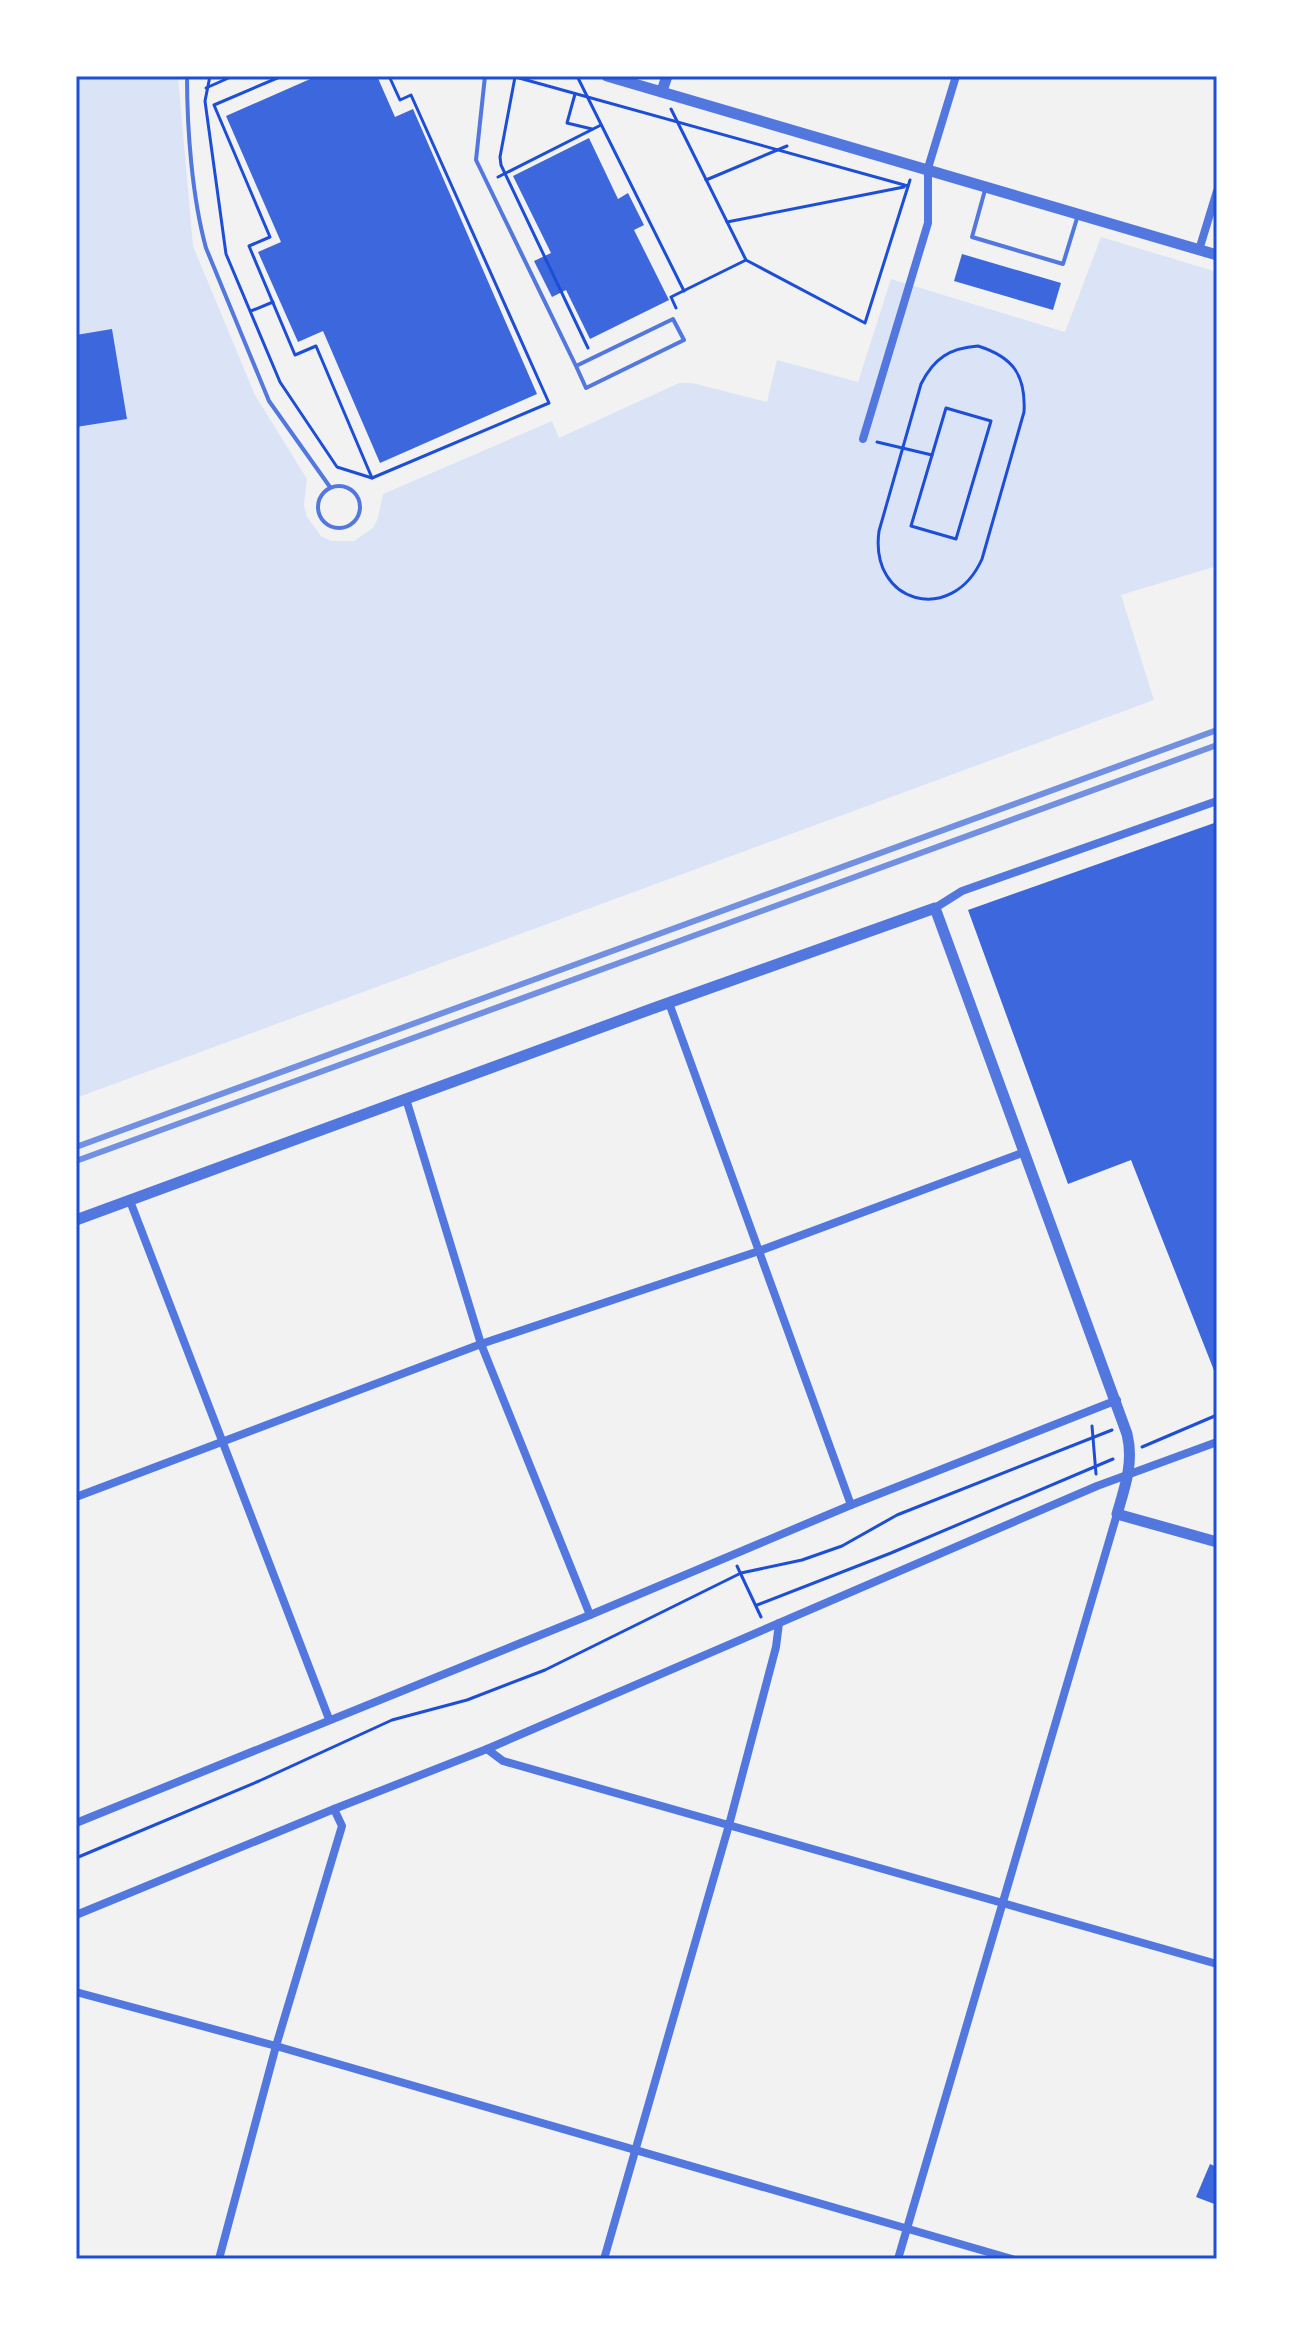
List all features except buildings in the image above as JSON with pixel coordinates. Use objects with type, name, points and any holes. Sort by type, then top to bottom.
[{"type":"street","points":[[607,76],[1217,255]]},
{"type":"street","points":[[662,91],[667,76]]},
{"type":"street","points":[[863,439],[928,223],[928,168],[956,76]]},
{"type":"street","points":[[1199,250],[1217,191]]},
{"type":"street","points":[[76,1220],[935,908],[962,891],[1217,801]]},
{"type":"street","points":[[898,2259],[1117,1514],[1132,1451],[1117,1400],[935,908]]},
{"type":"street","points":[[669,1003],[851,1505]]},
{"type":"street","points":[[406,1099],[481,1344],[590,1615]]},
{"type":"street","points":[[76,1497],[481,1344],[759,1251],[1025,1152]]},
{"type":"street","points":[[130,1201],[329,1719]]},
{"type":"street","points":[[77,1821],[590,1615],[851,1505],[1117,1400]]},
{"type":"street","points":[[76,1915],[487,1749],[1097,1486],[1217,1442]]},
{"type":"street","points":[[1117,1514],[1217,1542]]},
{"type":"street","points":[[604,2259],[729,1825],[776,1647],[779,1623]]},
{"type":"street","points":[[487,1749],[503,1761],[1217,1964]]},
{"type":"street","points":[[219,2259],[276,2046],[342,1826],[334,1809]]},
{"type":"street","points":[[76,1992],[276,2046],[1012,2259]]},
{"type":"lane","points":[[187,76],[200,225],[206,248],[269,401],[330,487]]},
{"type":"lane","points":[[485,76],[476,160],[586,388],[684,340],[673,319],[576,366]]},
{"type":"lane","points":[[986,187],[972,237],[1063,264],[1078,214]]},
{"type":"lane","points":[[344,486],[356,495],[360,509],[347,526],[328,525],[319,515],[320,496],[330,487],[344,486]]},
{"type":"path","points":[[210,76],[205,101],[226,254],[280,382],[337,467],[372,478],[549,403],[411,95],[400,100],[389,76]]},
{"type":"path","points":[[206,88],[233,76]]},
{"type":"path","points":[[282,76],[214,105],[270,237],[249,246],[295,355],[316,346],[372,478]]},
{"type":"path","points":[[593,358],[504,173],[500,157],[513,76],[908,186]]},
{"type":"path","points":[[577,76],[684,291]]},
{"type":"path","points":[[662,91],[746,260],[865,323],[914,165]]},
{"type":"path","points":[[575,94],[567,123],[592,129]]},
{"type":"path","points":[[487,182],[601,125]]},
{"type":"path","points":[[706,180],[812,135]]},
{"type":"path","points":[[727,222],[908,186]]},
{"type":"path","points":[[673,319],[679,316],[671,297],[746,260]]},
{"type":"path","points":[[251,311],[273,302]]},
{"type":"path","points":[[978,346],[1010,362],[1020,378],[1025,395],[1024,412],[982,559],[975,575],[964,588],[949,596],[933,600],[916,598],[888,580],[880,566],[877,549],[879,531],[903,448],[921,384],[929,367],[943,355],[959,347],[978,346]]},
{"type":"path","points":[[946,408],[991,421],[956,539],[911,526],[932,455],[946,408]]},
{"type":"path","points":[[863,439],[932,455]]},
{"type":"path","points":[[1091,1410],[1097,1486]]},
{"type":"path","points":[[757,1605],[891,1553],[1217,1415]]},
{"type":"path","points":[[76,1858],[237,1791],[392,1720],[467,1700],[545,1670],[741,1573],[802,1560],[842,1546],[897,1515],[1124,1425]]},
{"type":"path","points":[[731,1556],[757,1605],[764,1629]]},
{"type":"shaded area","points":[[76,76],[178,76],[193,246],[255,395],[307,479],[304,505],[307,517],[321,536],[331,541],[354,541],[373,528],[383,494],[552,421],[559,438],[679,383],[692,383],[767,402],[777,360],[858,382],[891,279],[1065,332],[1101,237],[1217,272],[1217,566],[1121,595],[1154,700],[76,1098]]},
{"type":"railway","points":[[76,1147],[1217,730]]},
{"type":"railway","points":[[76,1161],[1217,745]]}]
